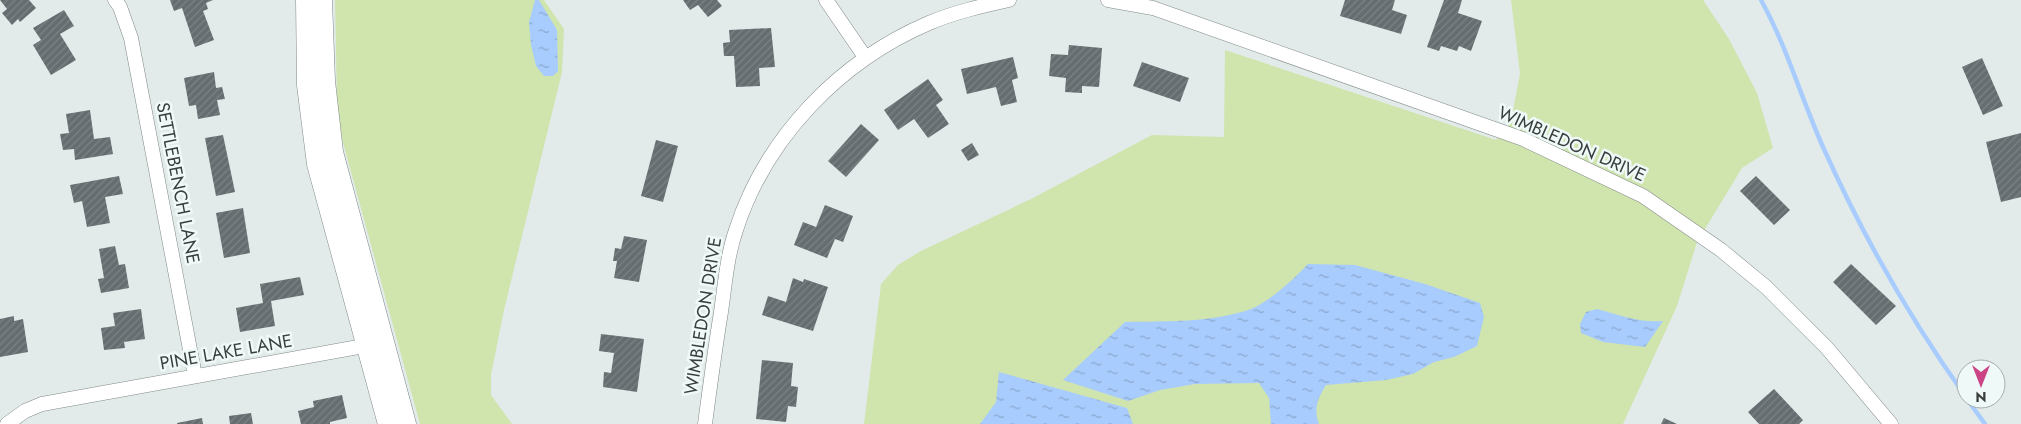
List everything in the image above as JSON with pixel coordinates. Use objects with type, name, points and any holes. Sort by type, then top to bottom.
[{"type":"street","name":"SETTLEBENCH LANE","points":[[115,0],[120,6],[131,38],[195,376]]},
{"type":"street","points":[[306,0],[307,85],[314,148],[375,344],[406,424]]},
{"type":"street","points":[[322,0],[325,81],[333,152],[375,344],[388,424]]},
{"type":"street","points":[[826,0],[865,57]]},
{"type":"street","name":"WIMBLEDON DRIVE","points":[[705,424],[728,265],[736,230],[756,183],[778,145],[804,112],[835,82],[865,57],[929,23],[968,9],[1009,0]]},
{"type":"street","name":"WIMBLEDON DRIVE","points":[[1108,0],[1153,8],[1523,139],[1643,196],[1721,250],[1766,287],[1827,348],[1891,424]]},
{"type":"street","name":"PINE LAKE LANE","points":[[7,424],[26,411],[42,404],[375,344]]},
{"type":"green space","points":[[335,0],[544,0],[564,29],[562,72],[504,310],[491,375],[491,395],[512,424],[420,424],[342,139],[337,102]]},
{"type":"green space","points":[[1511,0],[1703,0],[1729,39],[1757,93],[1773,148],[1742,168],[1697,242],[1677,306],[1623,424],[864,424],[881,284],[898,265],[921,251],[1031,199],[1152,135],[1224,137],[1225,50],[1496,140],[1511,122],[1520,73]]},
{"type":"water","points":[[535,0],[539,0],[557,30],[558,71],[553,76],[544,76],[536,66],[531,45],[529,22]]},
{"type":"water","points":[[1308,264],[1355,265],[1425,284],[1480,303],[1484,317],[1477,346],[1454,357],[1434,362],[1413,374],[1386,380],[1326,385],[1316,408],[1319,424],[1271,424],[1269,398],[1259,383],[1195,384],[1160,390],[1128,401],[1063,380],[1125,322],[1205,319],[1236,314],[1258,306],[1273,296]]},
{"type":"water","points":[[1597,309],[1638,320],[1663,321],[1645,347],[1603,342],[1581,333],[1580,324],[1586,312]]},
{"type":"water","points":[[999,372],[1127,408],[1133,424],[980,424],[996,402]]},
{"type":"building","points":[[0,0],[29,0],[36,8],[20,22],[18,19],[12,25],[2,13],[7,9]]},
{"type":"building","points":[[170,0],[213,0],[206,3],[208,9],[203,11],[214,40],[195,47],[182,8],[174,11]]},
{"type":"building","points":[[683,0],[717,0],[722,6],[708,17],[698,5],[690,10]]},
{"type":"building","points":[[1345,0],[1395,0],[1392,10],[1407,15],[1401,34],[1340,16]]},
{"type":"building","points":[[1444,0],[1462,0],[1458,13],[1482,21],[1471,51],[1459,46],[1457,51],[1441,46],[1439,51],[1427,47]]},
{"type":"building","points":[[64,10],[74,26],[60,34],[76,60],[51,75],[33,45],[41,40],[33,28]]},
{"type":"building","points":[[771,28],[775,67],[759,68],[760,86],[736,87],[734,56],[724,56],[723,43],[730,42],[729,30]]},
{"type":"building","points":[[1069,45],[1102,48],[1099,87],[1082,86],[1082,93],[1065,92],[1066,78],[1049,76],[1051,54],[1068,55]]},
{"type":"building","points":[[1013,57],[1018,78],[1012,80],[1017,102],[1001,106],[996,87],[967,94],[961,69]]},
{"type":"building","points":[[1982,58],[2003,106],[1983,115],[1962,67]]},
{"type":"building","points":[[1142,62],[1189,78],[1180,102],[1133,86]]},
{"type":"building","points":[[214,72],[216,88],[222,87],[225,99],[217,100],[220,115],[198,119],[196,105],[189,106],[184,78]]},
{"type":"building","points":[[928,79],[943,100],[936,105],[949,124],[928,138],[914,119],[898,130],[884,110]]},
{"type":"building","points":[[90,110],[94,139],[110,137],[113,154],[75,160],[74,149],[63,150],[60,134],[69,133],[66,114]]},
{"type":"building","points":[[861,124],[879,140],[846,177],[828,161]]},
{"type":"building","points":[[2021,133],[2021,197],[2001,202],[1986,142]]},
{"type":"building","points":[[223,135],[235,192],[216,196],[205,138]]},
{"type":"building","points":[[656,140],[678,146],[663,202],[641,196]]},
{"type":"building","points":[[972,143],[979,155],[968,161],[961,150]]},
{"type":"building","points":[[119,176],[123,194],[105,197],[110,223],[87,227],[82,201],[74,203],[70,185]]},
{"type":"building","points":[[1756,176],[1790,210],[1774,225],[1740,191]]},
{"type":"building","points":[[825,205],[853,216],[843,242],[835,239],[827,258],[794,245],[803,222],[816,227]]},
{"type":"building","points":[[243,208],[250,253],[224,258],[216,213]]},
{"type":"building","points":[[624,236],[647,240],[639,282],[614,278],[617,261],[613,261],[615,248],[621,249]]},
{"type":"building","points":[[115,246],[119,265],[125,264],[129,288],[101,293],[98,279],[104,278],[99,249]]},
{"type":"building","points":[[1851,264],[1896,306],[1876,325],[1833,282]]},
{"type":"building","points":[[300,277],[304,295],[271,301],[275,326],[240,332],[236,308],[263,303],[260,284]]},
{"type":"building","points":[[793,278],[803,282],[804,279],[828,287],[813,331],[762,315],[768,296],[786,302]]},
{"type":"building","points":[[141,309],[145,339],[124,342],[125,348],[104,350],[101,328],[115,326],[113,313]]},
{"type":"building","points":[[14,316],[14,321],[23,319],[28,352],[0,357],[0,319]]},
{"type":"building","points":[[601,334],[644,339],[637,392],[603,387],[604,372],[611,373],[614,353],[599,351]]},
{"type":"building","points":[[762,360],[793,363],[791,386],[798,387],[796,407],[788,406],[786,422],[756,419]]},
{"type":"building","points":[[1774,389],[1803,420],[1799,424],[1759,424],[1748,412]]},
{"type":"building","points":[[342,395],[347,418],[330,422],[330,424],[301,424],[298,411],[314,407],[313,401]]},
{"type":"building","points":[[251,413],[253,424],[230,424],[229,416]]},
{"type":"building","points":[[202,418],[203,424],[177,424],[177,423]]},
{"type":"building","points":[[1664,418],[1677,424],[1661,424]]},
{"type":"waterway","points":[[1761,0],[1779,36],[1815,129],[1854,212],[1906,307],[1956,383]]},
{"type":"waterway","points":[[1974,409],[1985,424]]}]
